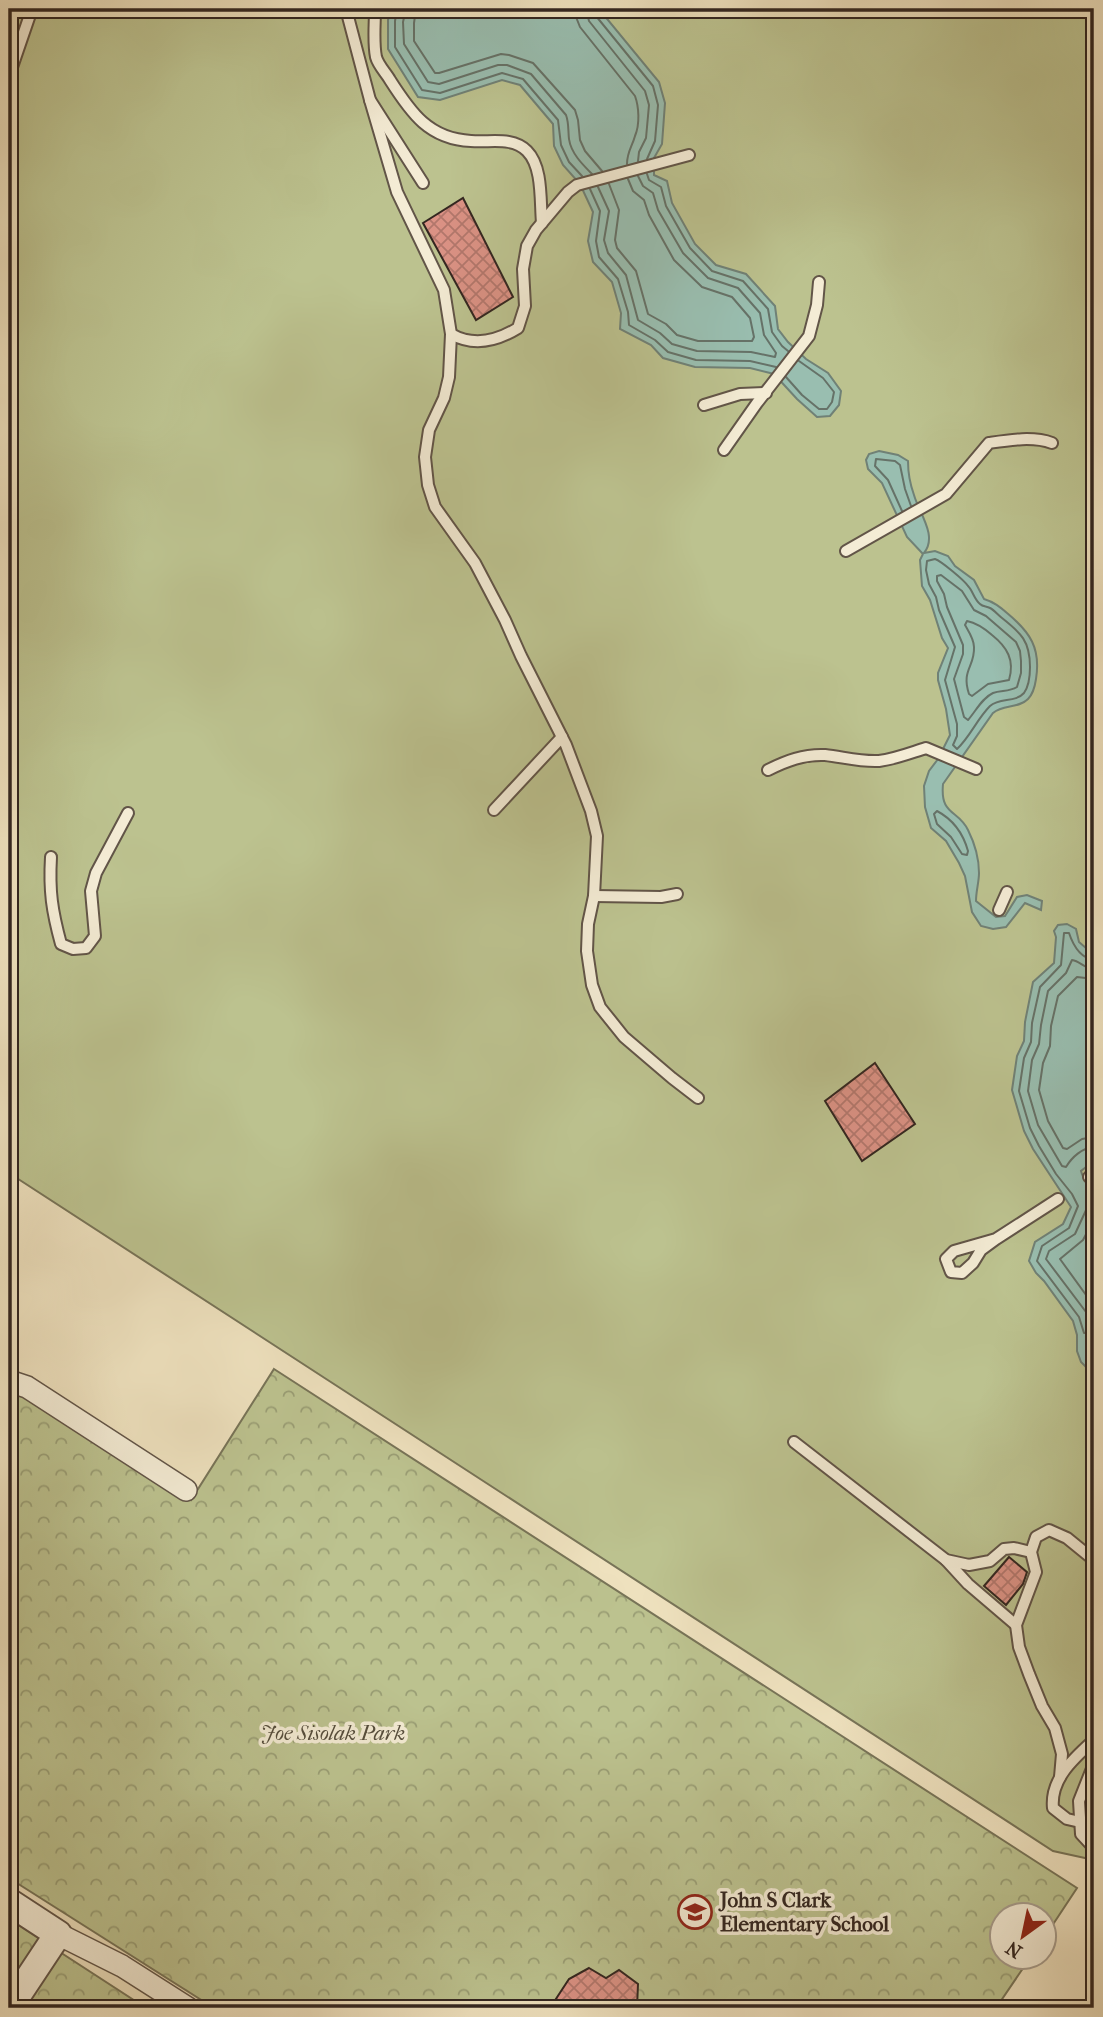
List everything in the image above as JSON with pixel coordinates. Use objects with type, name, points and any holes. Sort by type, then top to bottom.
[{"type":"street","points":[[9,1381],[27,1387],[186,1490]]},
{"type":"street","points":[[9,1902],[58,1934],[122,1966],[188,2008]]},
{"type":"street","points":[[9,2008],[58,1934]]},
{"type":"lane","points":[[9,76],[32,9]]},
{"type":"lane","points":[[346,9],[397,192],[444,290],[452,334],[449,377],[444,398],[429,430],[425,457],[428,485],[435,507],[475,563],[505,620],[562,737],[591,811],[597,836],[594,896],[588,924],[587,951],[592,985],[600,1007],[624,1037],[698,1098]]},
{"type":"lane","points":[[375,9],[376,58],[406,105],[423,124],[446,138],[471,142],[502,141],[520,145],[535,163],[542,223]]},
{"type":"lane","points":[[370,100],[423,183]]},
{"type":"lane","points":[[452,334],[461,339],[481,341],[500,339],[518,328],[525,306],[523,269],[527,246],[542,223],[577,185],[689,155]]},
{"type":"lane","points":[[724,450],[809,336],[817,305],[819,282]]},
{"type":"lane","points":[[704,405],[740,394],[766,393]]},
{"type":"lane","points":[[846,551],[946,494],[989,443],[1045,440],[1052,443]]},
{"type":"lane","points":[[494,810],[562,737]]},
{"type":"lane","points":[[768,769],[802,756],[825,755],[849,760],[878,761],[926,748],[976,769]]},
{"type":"lane","points":[[51,857],[52,909],[61,944],[73,949],[86,948],[94,936],[91,891],[96,873],[128,813]]},
{"type":"lane","points":[[999,910],[1007,892]]},
{"type":"lane","points":[[594,896],[661,897],[677,894]]},
{"type":"lane","points":[[996,1239],[1058,1199]]},
{"type":"lane","points":[[794,1442],[946,1560],[968,1584],[1016,1625]]},
{"type":"lane","points":[[1060,1777],[1062,1754],[1055,1728],[1042,1706],[1029,1674],[1016,1625],[1036,1572],[1031,1552],[1036,1537],[1049,1530],[1067,1538],[1094,1560]]},
{"type":"lane","points":[[946,1560],[969,1565],[990,1561],[1004,1549],[1031,1552]]},
{"type":"lane","points":[[1080,1822],[1067,1819],[1053,1808],[1052,1798],[1060,1777],[1073,1759],[1094,1740]]},
{"type":"lane","points":[[1094,1740],[1093,1766],[1079,1801],[1081,1834],[1094,1848]]},
{"type":"green space","points":[[9,9],[1094,9],[1094,1860],[1053,1851],[9,1173]]},
{"type":"green space","name":"Joe Sisolak Park","points":[[274,1369],[1077,1888],[1058,1917],[1058,1902],[988,1902],[988,1972],[1020,1972],[996,2008],[214,2008],[9,1878],[9,1391],[29,1397],[191,1500]]},
{"type":"green space","points":[[9,1919],[146,2008],[9,2008]]},
{"type":"water","points":[[391,9],[599,9],[659,82],[665,103],[662,144],[654,158],[654,175],[667,181],[672,203],[695,244],[716,265],[746,274],[775,306],[778,329],[788,342],[806,359],[828,373],[841,391],[839,405],[830,416],[817,417],[774,374],[750,368],[695,367],[663,358],[651,345],[620,329],[621,313],[612,282],[593,262],[588,241],[593,212],[580,184],[563,165],[554,146],[553,124],[520,85],[502,80],[440,100],[418,97],[388,49],[388,20]]},
{"type":"water","points":[[879,451],[898,455],[908,461],[911,487],[928,532],[928,546],[924,553],[935,551],[948,556],[955,566],[974,580],[984,599],[999,607],[1022,627],[1035,650],[1036,679],[1030,697],[1020,704],[1001,708],[993,713],[943,784],[944,802],[964,823],[976,851],[979,873],[976,901],[996,917],[1005,916],[1017,897],[1027,895],[1042,901],[1041,910],[1025,903],[1006,927],[993,929],[981,926],[972,912],[965,876],[959,863],[946,841],[931,828],[925,807],[924,786],[929,771],[950,735],[938,680],[948,648],[922,586],[920,560],[923,554],[907,537],[882,483],[868,469],[866,460],[869,454]]},
{"type":"water","points":[[1067,924],[1076,929],[1079,942],[1094,955],[1094,1161],[1081,1171],[1094,1200],[1094,1336],[1090,1342],[1094,1354],[1094,1375],[1081,1362],[1073,1321],[1029,1261],[1035,1242],[1063,1224],[1071,1207],[1033,1149],[1024,1131],[1012,1090],[1017,1056],[1024,1041],[1033,982],[1054,963],[1054,931],[1058,925]]},
{"type":"building","points":[[463,198],[513,297],[476,320],[423,223]]},
{"type":"building","points":[[875,1063],[915,1124],[862,1161],[825,1101]]},
{"type":"building","points":[[1009,1557],[1027,1572],[1023,1584],[1006,1605],[984,1586]]},
{"type":"building","points":[[589,1968],[606,1978],[619,1970],[638,1984],[637,2008],[550,2008],[569,1979]]},
{"type":"place","name":"John S Clark Elementary School","points":[[695,1912]]}]
